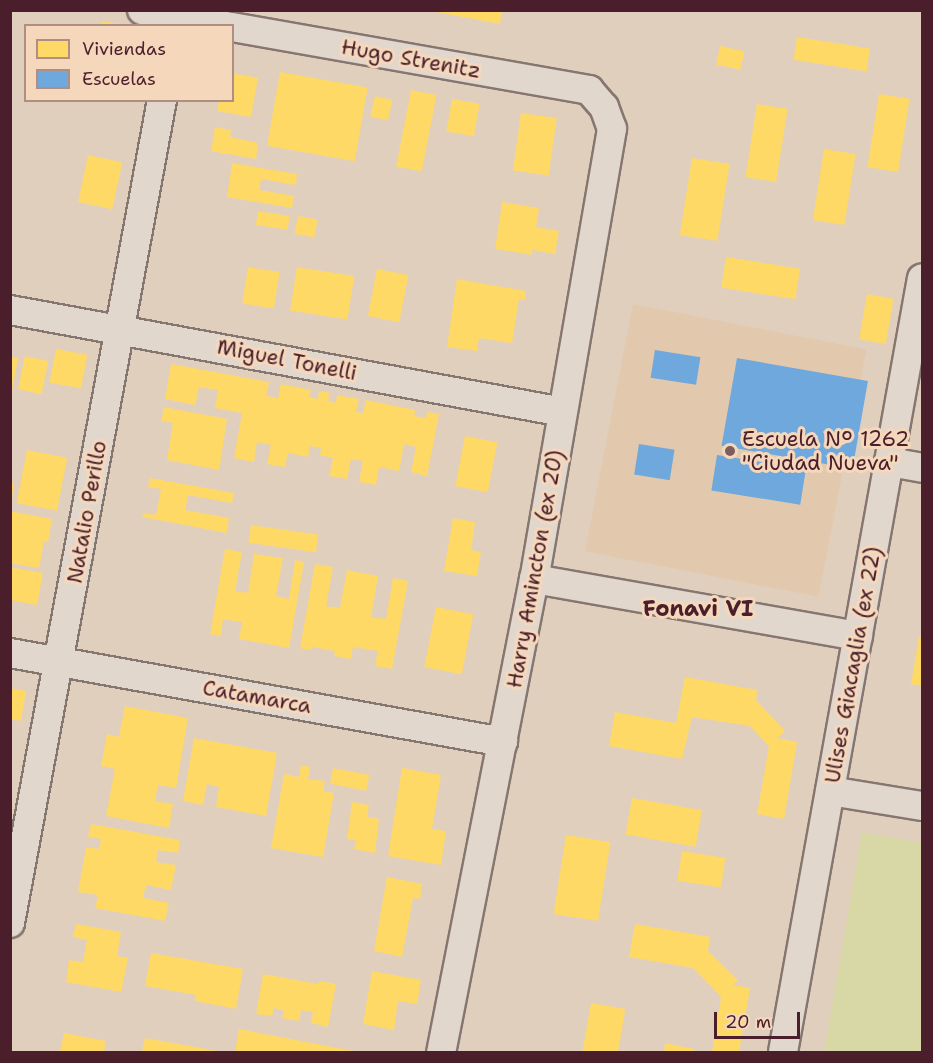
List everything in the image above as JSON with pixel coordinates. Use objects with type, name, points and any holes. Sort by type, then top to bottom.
[{"type":"street","points":[[142,10],[214,24]]},
{"type":"street","name":"Hugo Strenitz","points":[[234,27],[589,90]]},
{"type":"street","name":"Harry Amincton (ex 20)","points":[[441,1053],[534,579],[612,129],[604,107],[589,90]]},
{"type":"street","name":"Natalio Perillo","points":[[10,923],[162,102]]},
{"type":"street","name":"Ulises Giacaglia (ex 22)","points":[[783,1053],[922,278]]},
{"type":"street","name":"Miguel Tonelli","points":[[10,309],[563,412]]},
{"type":"street","points":[[890,462],[922,468]]},
{"type":"street","points":[[534,579],[858,636]]},
{"type":"street","name":"Catamarca","points":[[10,653],[503,742]]},
{"type":"street","points":[[830,791],[922,806]]},
{"type":"shaded area","name":"Escuela N° 1262 \"Ciudad Nueva\"","points":[[633,304],[867,349],[819,597],[585,551]]},
{"type":"green space","points":[[862,832],[922,843],[922,1052],[824,1052]]},
{"type":"building: Viviendas","points":[[426,10],[502,10],[500,24]]},
{"type":"building: Viviendas","points":[[101,21],[120,24],[101,24]]},
{"type":"building: Viviendas","points":[[797,37],[870,49],[866,71],[793,60]]},
{"type":"building: Viviendas","points":[[720,46],[744,51],[741,70],[716,65]]},
{"type":"building: Viviendas","points":[[280,72],[368,87],[355,161],[267,146]]},
{"type":"building: Viviendas","points":[[234,73],[258,78],[251,117],[217,111],[219,102],[234,102]]},
{"type":"building: Viviendas","points":[[411,90],[437,95],[422,172],[396,167]]},
{"type":"building: Viviendas","points":[[879,94],[910,99],[898,172],[867,167]]},
{"type":"building: Viviendas","points":[[375,96],[393,100],[388,121],[370,116]]},
{"type":"building: Viviendas","points":[[452,99],[480,104],[474,136],[446,131]]},
{"type":"building: Viviendas","points":[[757,104],[788,109],[776,182],[745,177]]},
{"type":"building: Viviendas","points":[[521,113],[557,118],[549,175],[513,170]]},
{"type":"building: Viviendas","points":[[215,127],[231,130],[230,137],[258,143],[256,159],[211,151]]},
{"type":"building: Viviendas","points":[[824,149],[856,154],[844,225],[813,220]]},
{"type":"building: Viviendas","points":[[88,155],[122,162],[112,209],[78,202]]},
{"type":"building: Viviendas","points":[[692,158],[730,164],[717,241],[680,235]]},
{"type":"building: Viviendas","points":[[232,163],[297,174],[296,185],[261,179],[259,190],[294,196],[292,208],[227,197]]},
{"type":"building: Viviendas","points":[[502,202],[539,208],[536,227],[559,231],[555,254],[532,250],[532,255],[495,249]]},
{"type":"building: Viviendas","points":[[258,211],[290,216],[287,230],[256,225]]},
{"type":"building: Viviendas","points":[[298,216],[318,220],[314,237],[295,234]]},
{"type":"building: Viviendas","points":[[726,257],[800,269],[795,299],[721,288]]},
{"type":"building: Viviendas","points":[[248,267],[280,272],[274,309],[242,304]]},
{"type":"building: Viviendas","points":[[297,267],[354,276],[347,320],[290,310]]},
{"type":"building: Viviendas","points":[[377,269],[408,275],[399,322],[368,316]]},
{"type":"building: Viviendas","points":[[457,279],[526,291],[525,300],[519,299],[512,343],[479,338],[477,351],[447,347]]},
{"type":"building: Viviendas","points":[[867,294],[894,299],[886,344],[859,339]]},
{"type":"building: Viviendas","points":[[56,349],[87,355],[81,388],[50,382]]},
{"type":"building: Viviendas","points":[[10,356],[18,358],[12,390],[10,390]]},
{"type":"building: Viviendas","points":[[25,356],[48,361],[41,394],[18,389]]},
{"type":"building: Viviendas","points":[[171,364],[269,382],[266,396],[278,398],[281,384],[311,390],[309,397],[318,399],[319,391],[330,393],[328,401],[336,403],[337,395],[359,399],[356,412],[363,413],[366,400],[415,410],[414,416],[426,418],[427,412],[439,414],[427,476],[411,472],[416,447],[404,444],[399,471],[379,467],[376,485],[359,482],[363,461],[351,459],[347,479],[329,476],[333,458],[320,455],[321,448],[310,446],[308,457],[288,453],[285,467],[267,464],[271,445],[257,442],[254,462],[234,458],[242,413],[215,408],[218,390],[199,387],[195,405],[165,399]]},
{"type":"building: Viviendas","points":[[164,407],[227,419],[219,470],[167,460],[173,423],[161,421]]},
{"type":"building: Viviendas","points":[[465,436],[497,442],[488,492],[455,486]]},
{"type":"building: Viviendas","points":[[27,450],[67,458],[57,511],[17,503]]},
{"type":"building: Viviendas","points":[[150,478],[234,493],[232,503],[188,495],[185,510],[229,518],[227,533],[142,517],[144,513],[156,515],[161,489],[148,487]]},
{"type":"building: Viviendas","points":[[10,482],[14,483],[12,499],[10,498]]},
{"type":"building: Viviendas","points":[[10,511],[52,519],[48,542],[44,541],[39,568],[10,563]]},
{"type":"building: Viviendas","points":[[453,518],[475,522],[471,550],[481,552],[477,576],[444,571]]},
{"type":"building: Viviendas","points":[[251,525],[318,534],[316,552],[248,543]]},
{"type":"building: Viviendas","points":[[225,549],[242,552],[235,591],[248,593],[254,554],[283,558],[276,596],[289,599],[295,560],[304,562],[289,648],[239,639],[242,622],[223,619],[221,636],[210,634]]},
{"type":"building: Viviendas","points":[[315,564],[333,567],[326,606],[340,608],[347,570],[378,576],[371,617],[386,619],[393,578],[408,581],[392,669],[375,666],[378,651],[353,647],[351,659],[334,656],[335,651],[312,647],[311,650],[300,648]]},
{"type":"building: Viviendas","points":[[10,567],[43,573],[37,605],[10,600]]},
{"type":"building: Viviendas","points":[[436,607],[473,614],[462,674],[424,667]]},
{"type":"building: Viviendas","points":[[919,637],[922,637],[922,686],[911,684]]},
{"type":"building: Viviendas","points":[[685,677],[757,690],[756,700],[785,731],[777,738],[797,742],[784,819],[757,814],[769,746],[750,726],[692,717],[682,759],[609,746],[615,712],[676,723]]},
{"type":"building: Viviendas","points":[[10,688],[26,691],[21,721],[10,719]]},
{"type":"building: Viviendas","points":[[125,706],[188,718],[176,788],[158,785],[155,801],[173,804],[169,828],[106,816],[115,769],[101,766],[107,734],[119,737]]},
{"type":"building: Viviendas","points":[[194,738],[277,753],[266,816],[216,807],[219,787],[207,784],[203,805],[183,801]]},
{"type":"building: Viviendas","points":[[301,765],[310,767],[308,779],[325,781],[323,791],[334,793],[323,857],[271,848],[284,774],[299,777]]},
{"type":"building: Viviendas","points":[[333,768],[369,775],[366,791],[330,784]]},
{"type":"building: Viviendas","points":[[402,768],[441,775],[432,829],[446,831],[441,865],[388,856]]},
{"type":"building: Viviendas","points":[[632,798],[702,810],[695,847],[626,834]]},
{"type":"building: Viviendas","points":[[352,802],[369,805],[367,817],[379,819],[375,853],[354,849],[356,840],[347,839]]},
{"type":"building: Viviendas","points":[[91,824],[180,840],[178,853],[158,850],[156,862],[176,865],[171,890],[146,885],[143,898],[169,903],[165,921],[95,908],[98,895],[78,892],[86,847],[99,849],[101,839],[88,837]]},
{"type":"building: Viviendas","points":[[566,835],[610,842],[598,921],[553,914]]},
{"type":"building: Viviendas","points":[[682,851],[725,858],[721,888],[677,881]]},
{"type":"building: Viviendas","points":[[387,877],[422,884],[420,899],[413,898],[402,957],[374,951]]},
{"type":"building: Viviendas","points":[[76,924],[121,932],[117,956],[128,958],[121,992],[66,982],[69,960],[83,962],[87,940],[73,937]]},
{"type":"building: Viviendas","points":[[635,924],[710,937],[708,951],[738,980],[733,985],[750,988],[739,1052],[712,1052],[721,997],[693,968],[629,957]]},
{"type":"building: Viviendas","points":[[151,953],[243,969],[236,1009],[195,1001],[196,995],[145,986]]},
{"type":"building: Viviendas","points":[[372,971],[421,980],[417,1004],[398,1001],[394,1030],[363,1024]]},
{"type":"building: Viviendas","points":[[263,974],[318,984],[319,981],[336,984],[328,1027],[311,1023],[313,1012],[301,1010],[299,1021],[282,1018],[284,1010],[274,1008],[272,1016],[256,1014]]},
{"type":"building: Viviendas","points":[[591,1003],[625,1009],[618,1052],[582,1052]]},
{"type":"building: Viviendas","points":[[239,1029],[353,1051],[353,1052],[235,1052]]},
{"type":"building: Viviendas","points":[[64,1033],[106,1041],[104,1052],[60,1052]]},
{"type":"building: Viviendas","points":[[145,1038],[217,1051],[217,1052],[142,1052]]},
{"type":"building: Viviendas","points":[[665,1043],[694,1049],[694,1052],[664,1052]]},
{"type":"building: Escuelas","points":[[655,350],[700,357],[696,385],[651,378]]},
{"type":"building: Escuelas","points":[[737,358],[868,381],[853,469],[722,446]]},
{"type":"building: Escuelas","points":[[639,444],[675,450],[670,480],[634,475]]},
{"type":"building: Escuelas","points":[[717,455],[806,469],[800,505],[711,491]]},
{"type":"place","name":"Escuela N° 1262 \"Ciudad Nueva\"","points":[[730,451]]},
{"type":"district","name":"Fonavi VI","points":[[698,609]]}]
